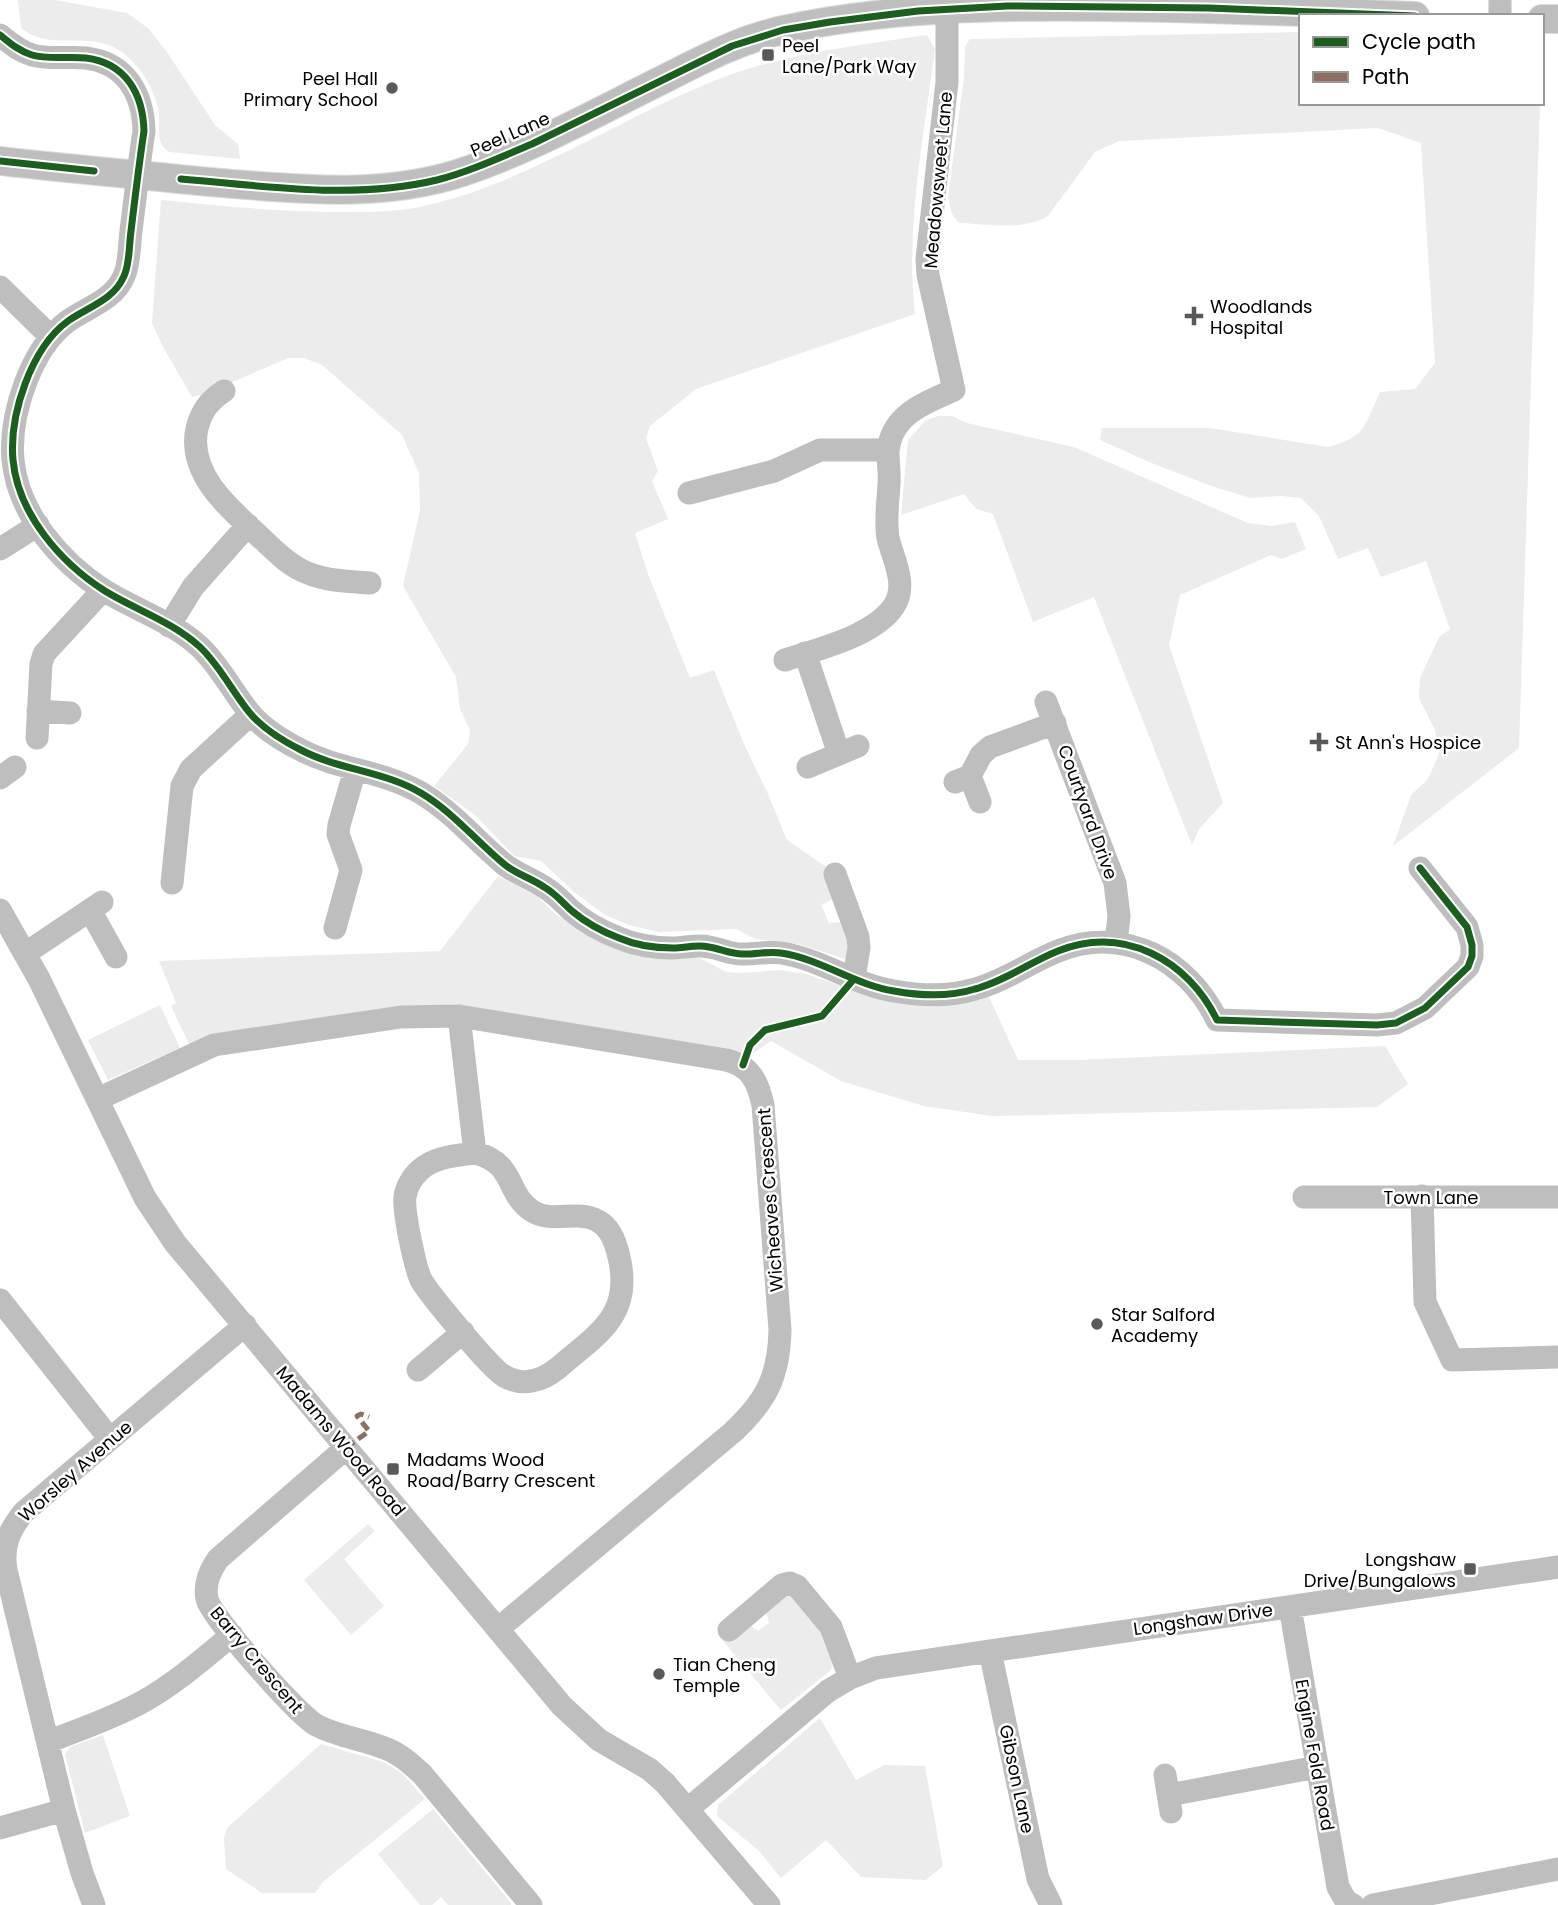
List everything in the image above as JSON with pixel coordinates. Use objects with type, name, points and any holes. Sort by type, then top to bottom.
[{"type":"main road","name":"Peel Lane","points":[[0,161],[306,190],[373,189],[436,180],[521,149],[698,62],[757,37],[783,30],[830,22],[1008,3],[1364,14]]},
{"type":"street","name":"Meadowsweet Lane","points":[[888,450],[900,420],[916,408],[954,390],[928,275],[927,259],[947,82],[947,9]]},
{"type":"street","points":[[1,24],[18,49],[29,54],[41,57],[85,58],[102,62],[117,70],[130,82],[139,97],[143,113],[144,131],[126,273],[111,295],[80,313],[50,336],[35,362],[6,446],[25,504],[38,525],[56,548],[103,590],[169,626],[200,648],[214,662],[251,714],[302,751],[387,779],[420,793],[463,824],[507,867],[544,886],[577,915],[621,939],[644,945],[670,948],[709,947],[735,954],[779,952],[883,989],[907,993],[950,995],[994,983],[1072,946],[1116,943],[1139,948],[1180,969],[1208,1001],[1211,1027],[1377,1026],[1411,1017],[1438,998],[1468,967],[1472,956],[1471,936],[1447,886],[1420,868]]},
{"type":"street","points":[[0,286],[50,336]]},
{"type":"street","points":[[224,391],[211,401],[198,422],[196,458],[209,484],[248,526],[299,570],[331,580],[375,583]]},
{"type":"street","points":[[689,493],[722,495],[820,450],[888,450],[886,514],[888,536],[899,579],[897,599],[894,606],[873,626],[795,657],[849,750],[808,767]]},
{"type":"street","points":[[0,549],[38,525]]},
{"type":"street","points":[[169,626],[193,587],[248,526]]},
{"type":"street","points":[[37,738],[41,664],[44,654],[52,642],[76,621],[103,590]]},
{"type":"street","points":[[38,711],[70,713]]},
{"type":"street","name":"Courtyard Drive","points":[[979,802],[962,779],[981,755],[990,747],[1051,712],[1115,883],[1119,916],[1116,943]]},
{"type":"street","points":[[172,883],[166,851],[186,776],[251,714]]},
{"type":"street","points":[[336,933],[351,870],[340,844],[339,825],[355,770]]},
{"type":"street","points":[[835,874],[840,909],[858,937],[854,979]]},
{"type":"street","points":[[26,953],[96,906],[116,957]]},
{"type":"street","name":"Madams Wood Road","points":[[0,910],[26,953],[145,1198],[161,1225],[580,1724],[599,1740],[649,1769],[688,1809],[769,1905]]},
{"type":"street","points":[[458,1016],[475,1153]]},
{"type":"street","name":"Wicheaves Crescent","points":[[97,1099],[190,1055],[230,1041],[401,1017],[458,1016],[726,1060],[743,1065],[756,1082],[763,1105],[780,1330],[779,1354],[772,1381],[765,1395],[744,1422],[499,1628]]},
{"type":"street","points":[[475,1153],[490,1157],[501,1166],[528,1209],[538,1215],[589,1217],[605,1226],[617,1248],[621,1264],[622,1289],[617,1312],[609,1323],[552,1372],[531,1382],[504,1376],[421,1279],[416,1267],[404,1198],[414,1177],[428,1163],[437,1159],[475,1153]]},
{"type":"street","points":[[1422,1196],[1425,1302],[1452,1360],[1558,1357]]},
{"type":"street","name":"Town Lane","points":[[1304,1197],[1558,1197]]},
{"type":"street","points":[[0,1300],[110,1439]]},
{"type":"street","name":"Worsley Avenue","points":[[94,1905],[64,1810],[3,1570],[4,1548],[15,1522],[245,1325]]},
{"type":"street","points":[[418,1370],[464,1332]]},
{"type":"street","name":"Barry Crescent","points":[[346,1448],[218,1559],[208,1574],[207,1600],[232,1635],[295,1707],[314,1724],[336,1734],[387,1749],[405,1759],[422,1774],[531,1905]]},
{"type":"street","name":"Longshaw Drive","points":[[688,1809],[814,1702],[850,1678],[876,1668],[1558,1567]]},
{"type":"street","points":[[729,1630],[755,1616],[782,1585],[790,1583],[797,1586],[831,1627],[850,1678]]},
{"type":"street","name":"Engine Fold Road","points":[[1290,1607],[1338,1887],[1346,1904]]},
{"type":"street","points":[[48,1742],[145,1701],[182,1676],[232,1635]]},
{"type":"street","name":"Gibson Lane","points":[[990,1651],[1038,1880],[1051,1905]]},
{"type":"street","points":[[1168,1794],[1317,1767]]},
{"type":"street","points":[[0,1828],[64,1810]]},
{"type":"street","points":[[1373,1905],[1558,1869]]},
{"type":"shaded area","points":[[18,0],[55,0],[127,13],[148,28],[215,125],[238,144],[240,159],[169,152],[161,143],[159,114],[153,94],[143,74],[133,62],[115,48],[101,43],[46,39],[33,35],[21,28]]},
{"type":"shaded area","points":[[1299,32],[1299,105],[1540,105],[1519,748],[1393,846],[1411,795],[1428,779],[1439,754],[1435,730],[1419,698],[1420,678],[1439,637],[1450,629],[1426,561],[1381,577],[1368,548],[1338,559],[1319,516],[1301,498],[1251,498],[1214,487],[1100,440],[1102,428],[1210,428],[1328,447],[1350,439],[1363,428],[1380,392],[1415,389],[1435,363],[1421,143],[1378,128],[1119,141],[1095,152],[1048,216],[1028,224],[1005,226],[959,223],[952,214],[948,197],[964,77],[965,46],[970,39]]},
{"type":"shaded area","points":[[927,35],[935,49],[914,214],[912,248],[915,314],[696,389],[650,426],[646,438],[658,471],[652,481],[668,519],[635,533],[648,574],[690,678],[714,670],[787,840],[825,866],[835,894],[833,899],[821,905],[829,923],[842,922],[847,926],[848,960],[801,945],[756,939],[736,929],[659,932],[629,925],[605,915],[574,892],[541,861],[514,856],[475,815],[434,786],[468,744],[470,730],[460,709],[456,677],[403,586],[420,510],[419,473],[402,435],[322,365],[304,358],[288,358],[203,395],[192,397],[152,323],[161,200],[318,212],[378,212],[415,208],[492,185],[566,152],[674,98],[737,72],[818,52]]},
{"type":"shaded area","points":[[938,416],[952,416],[967,423],[1074,447],[1248,523],[1271,526],[1295,522],[1306,549],[1282,559],[1271,555],[1180,595],[1169,645],[1223,803],[1199,829],[1192,845],[1094,597],[1033,622],[993,514],[976,509],[964,494],[901,515],[908,440],[925,421]]},
{"type":"shaded area","points":[[498,876],[537,896],[555,914],[608,945],[664,958],[700,958],[726,972],[779,970],[806,974],[844,987],[937,1005],[965,1003],[989,997],[1018,1060],[1077,1060],[1385,1046],[1408,1084],[1377,1107],[992,1116],[924,1106],[841,1081],[771,1041],[745,1059],[486,1011],[190,1046],[171,1006],[176,1003],[159,961],[440,951]]},
{"type":"shaded area","points":[[160,1005],[180,1048],[108,1080],[88,1040]]},
{"type":"shaded area","points":[[368,1524],[375,1531],[344,1559],[384,1606],[351,1635],[304,1580]]},
{"type":"shaded area","points":[[786,1595],[791,1596],[822,1628],[831,1647],[832,1657],[831,1670],[781,1710],[723,1641],[740,1628],[751,1626],[758,1631],[769,1623],[766,1612]]},
{"type":"shaded area","points":[[820,1718],[856,1780],[884,1765],[925,1766],[943,1866],[926,1880],[861,1877],[826,1840],[781,1878],[759,1851],[717,1816],[718,1805]]},
{"type":"shaded area","points":[[103,1735],[130,1816],[85,1833],[65,1754],[70,1747]]},
{"type":"shaded area","points":[[321,1744],[383,1762],[402,1773],[425,1799],[323,1882],[315,1893],[262,1893],[226,1869],[224,1838],[227,1828]]},
{"type":"shaded area","points":[[433,1809],[511,1905],[448,1905],[441,1897],[432,1905],[420,1905],[378,1854]]},
{"type":"marked path","points":[[346,1448],[369,1431],[357,1416],[361,1414],[369,1417]]},
{"type":"cycle path","points":[[181,179],[309,190],[373,189],[437,180],[473,169],[532,144],[732,46],[783,30],[830,22],[918,11],[1007,6],[1209,8],[1364,14]]},
{"type":"cycle path","points":[[0,35],[32,55],[86,58],[112,66],[130,82],[143,117],[144,131],[124,276],[107,297],[68,321],[55,333],[33,365],[19,403],[13,460],[23,499],[44,535],[89,580],[178,630],[200,647],[214,662],[249,712],[273,734],[316,757],[392,780],[421,793],[454,818],[513,871],[548,889],[594,926],[625,940],[652,947],[700,946],[740,954],[772,952],[796,956],[880,988],[925,995],[975,989],[1058,951],[1083,944],[1107,942],[1151,953],[1171,965],[1189,980],[1205,999],[1217,1020],[1377,1025],[1396,1023],[1425,1008],[1468,967],[1472,956],[1467,927],[1420,868]]},
{"type":"cycle path","points":[[0,161],[94,171]]},
{"type":"cycle path","points":[[743,1065],[750,1045],[765,1030],[822,1016],[854,979]]},
{"type":"place","name":"Peel Lane/Park Way","points":[[768,55]]},
{"type":"place","name":"Peel Hall Primary School","points":[[392,88]]},
{"type":"place","name":"Woodlands Hospital","points":[[1194,316]]},
{"type":"place","name":"St Ann's Hospice","points":[[1319,742]]},
{"type":"place","name":"Star Salford Academy","points":[[1097,1324]]},
{"type":"place","name":"Madams Wood Road/Barry Crescent","points":[[393,1469]]},
{"type":"place","name":"Longshaw Drive/Bungalows","points":[[1470,1569]]},
{"type":"place","name":"Tian Cheng Temple","points":[[659,1674]]}]
